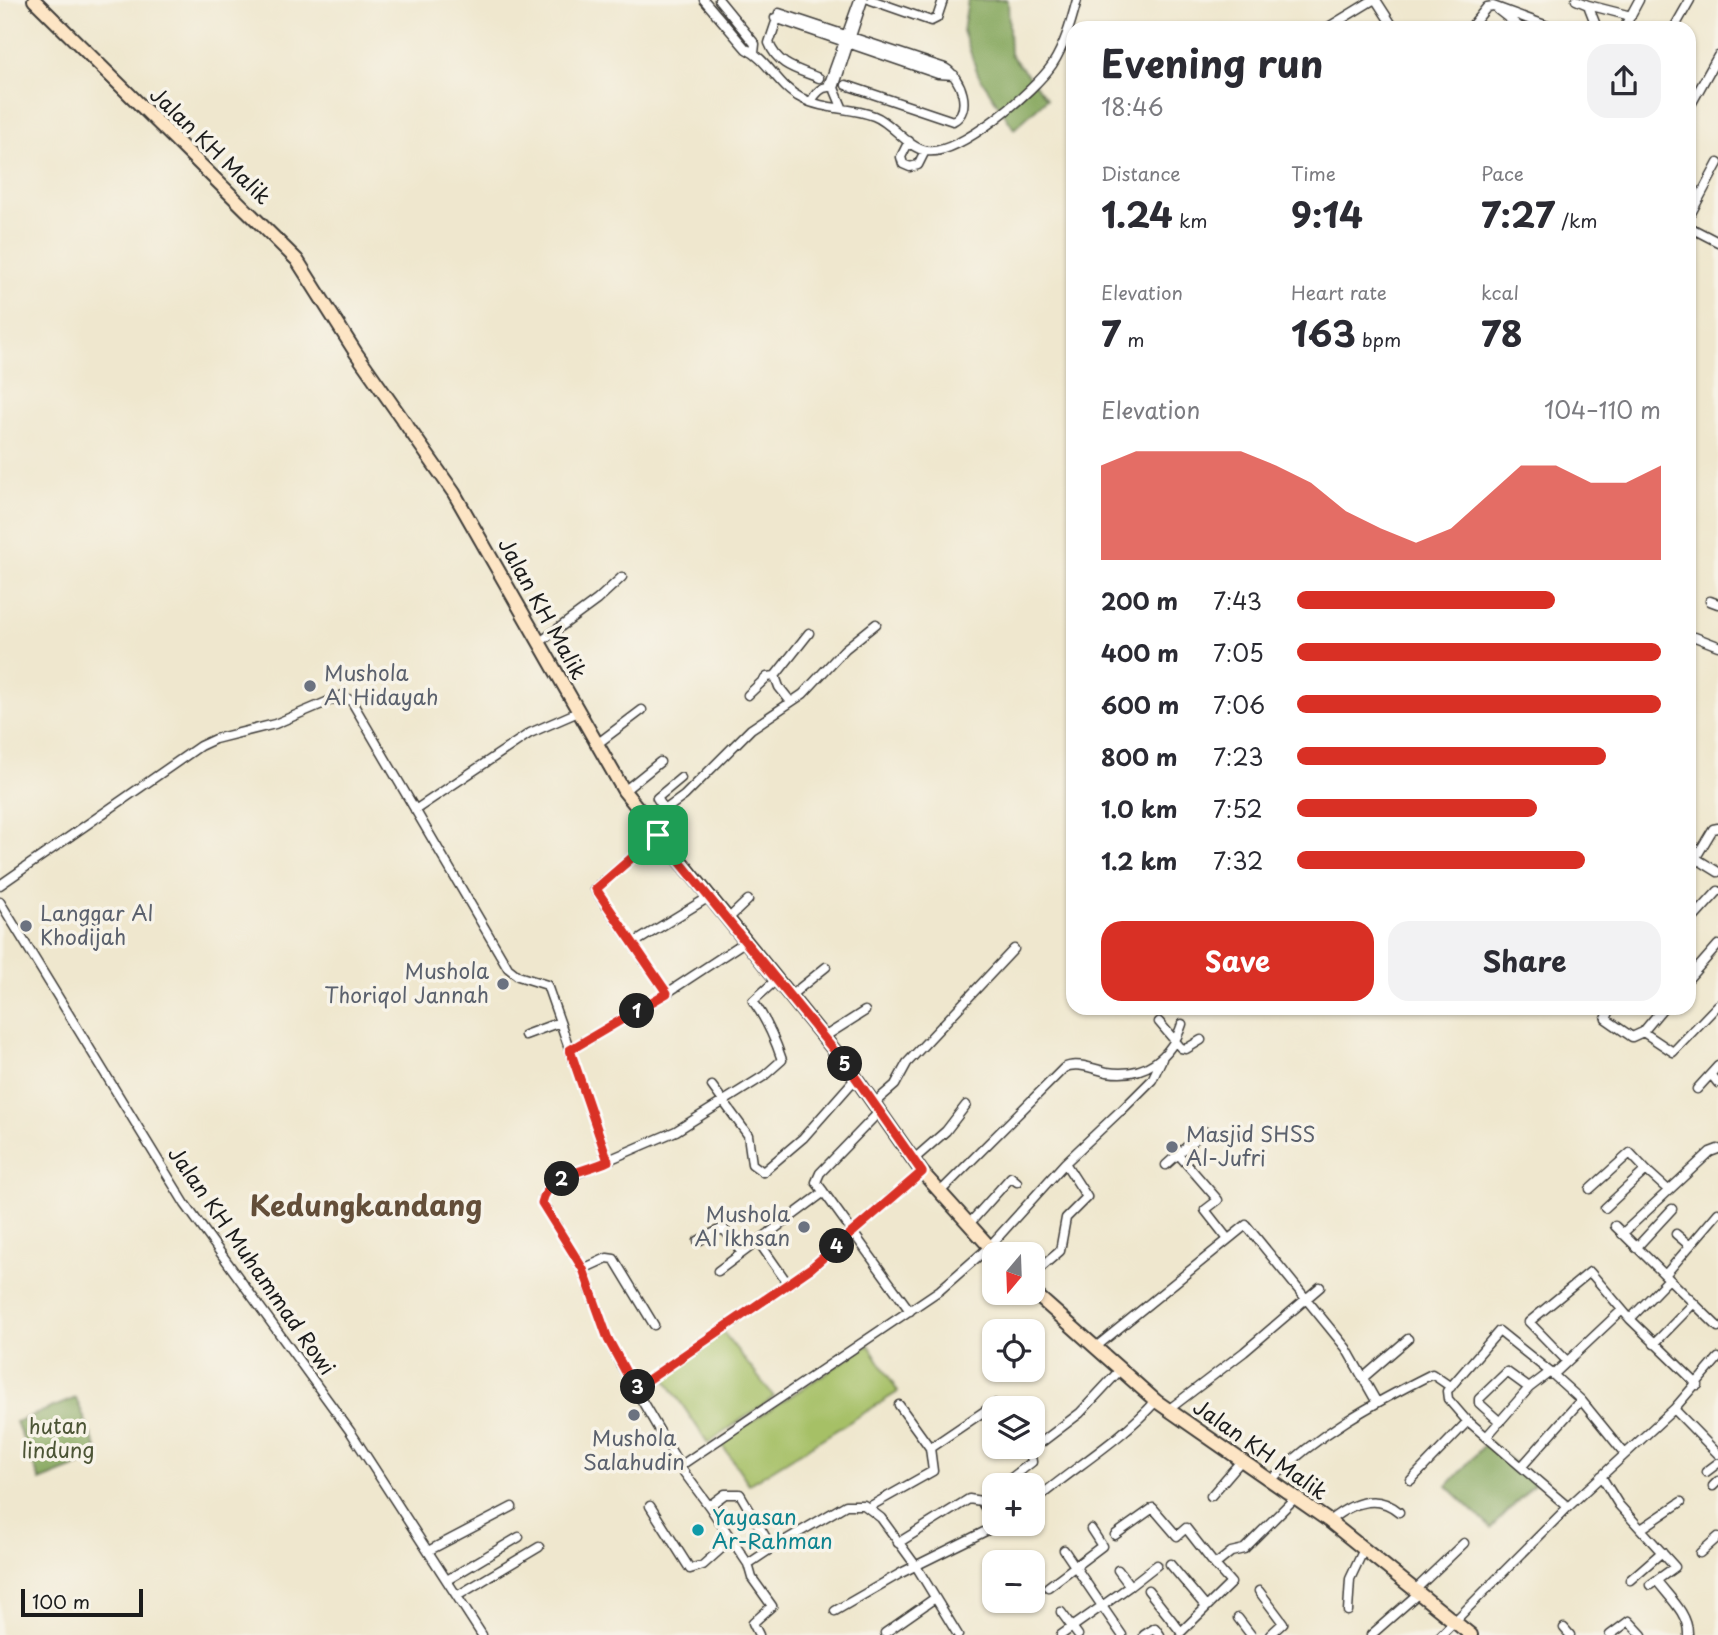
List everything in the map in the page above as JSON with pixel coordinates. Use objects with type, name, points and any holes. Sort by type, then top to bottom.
[{"type":"street","name":"Jalan KH Malik","points":[[34,0],[297,260],[356,353],[454,493],[624,791],[856,1078],[922,1172],[985,1242]]},
{"type":"street","points":[[704,0],[746,49],[754,53],[780,83],[811,102],[875,116],[925,151]]},
{"type":"street","points":[[719,0],[755,44],[754,53]]},
{"type":"street","points":[[842,107],[831,87],[861,0]]},
{"type":"street","points":[[871,0],[931,21],[937,18],[943,0]]},
{"type":"street","points":[[1070,21],[1077,0]]},
{"type":"street","points":[[1339,21],[1374,0],[1389,21]]},
{"type":"street","points":[[1576,0],[1631,16]]},
{"type":"street","points":[[1628,21],[1639,0]]},
{"type":"street","points":[[1678,21],[1690,0]]},
{"type":"street","points":[[1588,5],[1594,21]]},
{"type":"street","points":[[1493,6],[1512,21]]},
{"type":"street","points":[[1476,21],[1487,7],[1493,6],[1534,21]]},
{"type":"street","points":[[819,78],[781,63],[773,54],[769,43],[775,18],[848,39],[938,74],[954,75],[965,103],[960,116],[953,121],[846,85]]},
{"type":"street","points":[[909,141],[901,157],[906,165],[918,165],[925,151],[964,138],[996,120],[1036,84],[1060,52],[1066,34]]},
{"type":"street","points":[[1696,95],[1718,56]]},
{"type":"street","points":[[811,102],[821,89],[831,87]]},
{"type":"street","points":[[1696,204],[1718,163]]},
{"type":"street","points":[[1696,231],[1718,242]]},
{"type":"street","points":[[540,642],[622,577]]},
{"type":"street","points":[[648,822],[690,791],[751,729],[803,694],[845,649],[876,624]]},
{"type":"street","points":[[748,695],[766,677],[775,676],[809,634]]},
{"type":"street","points":[[1696,637],[1718,646]]},
{"type":"street","points":[[775,676],[779,687],[791,702]]},
{"type":"street","points":[[0,885],[200,746],[215,739],[275,724],[343,695],[352,702],[508,968],[517,976],[547,985],[608,1161]]},
{"type":"street","points":[[597,744],[642,710]]},
{"type":"street","points":[[415,810],[530,733],[576,713]]},
{"type":"street","points":[[624,791],[660,762]]},
{"type":"street","points":[[665,810],[657,798],[681,778]]},
{"type":"street","points":[[1718,828],[1713,829],[1697,859],[1718,872]]},
{"type":"street","points":[[658,835],[596,887],[667,993]]},
{"type":"street","points":[[1696,915],[1718,891]]},
{"type":"street","points":[[634,943],[709,897]]},
{"type":"street","points":[[727,919],[748,901]]},
{"type":"street","name":"Jalan KH Muhammad Rowi","points":[[0,902],[185,1204],[350,1431],[482,1635]]},
{"type":"street","points":[[570,1050],[667,993],[746,942]]},
{"type":"street","points":[[1696,970],[1718,944]]},
{"type":"street","points":[[910,1311],[855,1231],[816,1182],[820,1172],[895,1085],[907,1063],[1014,949]]},
{"type":"street","points":[[790,996],[826,967]]},
{"type":"street","points":[[759,1635],[753,1623],[772,1606],[752,1577],[748,1564],[732,1539],[680,1466],[635,1389],[608,1339],[583,1269],[546,1212],[543,1198],[555,1183],[676,1131],[764,1076],[783,1059],[771,1036],[766,1016],[753,1001],[776,979]]},
{"type":"street","points":[[1643,1032],[1673,1052],[1718,1005]]},
{"type":"street","points":[[824,1038],[865,1011]]},
{"type":"street","points":[[1608,1015],[1606,1019],[1632,1037],[1643,1032],[1657,1015]]},
{"type":"street","points":[[525,1035],[560,1022]]},
{"type":"street","points":[[1158,1022],[1175,1044],[1186,1049],[1201,1040]]},
{"type":"street","points":[[1000,1242],[1065,1163],[1152,1080],[1162,1059],[1175,1044],[1182,1024]]},
{"type":"street","points":[[939,1193],[1068,1065],[1109,1072],[1137,1072],[1162,1059]]},
{"type":"street","points":[[1698,1089],[1718,1066]]},
{"type":"street","points":[[1711,1074],[1718,1083]]},
{"type":"street","points":[[712,1086],[748,1135],[752,1164],[763,1172],[803,1138],[856,1078]]},
{"type":"street","points":[[913,1160],[941,1136],[966,1105]]},
{"type":"street","points":[[1166,1165],[1204,1130]]},
{"type":"street","points":[[1622,1234],[1667,1189],[1710,1152],[1718,1149]]},
{"type":"street","points":[[1590,1189],[1630,1153],[1667,1189]]},
{"type":"street","points":[[1178,1154],[1218,1200],[1205,1210],[1227,1238]]},
{"type":"street","points":[[1045,1264],[1060,1251],[1066,1218],[1087,1198],[1065,1163]]},
{"type":"street","points":[[1605,1208],[1646,1170]]},
{"type":"street","points":[[635,1389],[788,1284],[855,1231],[922,1172]]},
{"type":"street","points":[[969,1224],[1011,1177],[1017,1182]]},
{"type":"street","points":[[718,1271],[823,1191]]},
{"type":"street","points":[[1636,1248],[1672,1209]]},
{"type":"street","points":[[1630,1320],[1718,1213]]},
{"type":"street","points":[[1097,1346],[1246,1225],[1346,1348],[1376,1401]]},
{"type":"street","points":[[1615,1227],[1718,1327]]},
{"type":"street","points":[[698,1241],[723,1228],[742,1253]]},
{"type":"street","points":[[1676,1234],[1690,1247]]},
{"type":"street","points":[[758,1241],[788,1284]]},
{"type":"street","points":[[583,1269],[607,1258],[614,1259],[654,1325]]},
{"type":"street","points":[[680,1466],[910,1311],[982,1259]]},
{"type":"street","points":[[1566,1360],[1530,1325],[1530,1321],[1590,1272],[1630,1320],[1698,1385]]},
{"type":"street","points":[[1168,1410],[1244,1352],[1320,1287]]},
{"type":"street","name":"Jalan KH Malik","points":[[1045,1302],[1156,1401],[1329,1521],[1456,1620],[1471,1635]]},
{"type":"street","points":[[1654,1344],[1694,1304]]},
{"type":"street","points":[[1488,1435],[1529,1388],[1551,1373],[1622,1310]]},
{"type":"street","points":[[1568,1507],[1488,1435],[1466,1421],[1448,1399],[1447,1394],[1451,1387],[1499,1331],[1581,1400],[1625,1454]]},
{"type":"street","points":[[1364,1377],[1408,1339]]},
{"type":"street","points":[[1441,1635],[1568,1507],[1698,1385],[1718,1358]]},
{"type":"street","points":[[1045,1437],[1080,1413],[1120,1370]]},
{"type":"street","points":[[1500,1422],[1479,1404],[1479,1399],[1507,1372],[1529,1388]]},
{"type":"street","points":[[1271,1480],[1298,1452],[1376,1401],[1432,1374],[1451,1387]]},
{"type":"street","points":[[1523,1465],[1581,1400]]},
{"type":"street","points":[[1045,1492],[1078,1465],[1122,1435],[1156,1401]]},
{"type":"street","points":[[748,1564],[846,1505],[869,1507],[933,1471],[930,1448],[899,1405]]},
{"type":"street","points":[[1674,1409],[1718,1454]]},
{"type":"street","points":[[930,1448],[982,1413]]},
{"type":"street","points":[[1411,1480],[1466,1421]]},
{"type":"street","points":[[1018,1473],[1032,1462],[1031,1459]]},
{"type":"street","points":[[1211,1496],[1241,1461]]},
{"type":"street","points":[[1706,1472],[1718,1463]]},
{"type":"street","points":[[1601,1476],[1619,1505],[1675,1567],[1654,1583],[1682,1614],[1688,1626],[1688,1635]]},
{"type":"street","points":[[709,1506],[725,1494],[740,1494],[772,1548]]},
{"type":"street","points":[[1215,1565],[1231,1552],[1244,1549],[1295,1498]]},
{"type":"street","points":[[898,1543],[969,1499],[981,1501]]},
{"type":"street","points":[[1329,1521],[1344,1510],[1368,1501],[1390,1504],[1399,1512]]},
{"type":"street","points":[[1642,1529],[1681,1502]]},
{"type":"street","points":[[650,1506],[690,1569],[703,1565],[732,1539]]},
{"type":"street","points":[[428,1551],[512,1507]]},
{"type":"street","points":[[869,1507],[881,1518],[916,1566],[958,1635]]},
{"type":"street","points":[[1115,1535],[1153,1508],[1177,1536],[1186,1528],[1231,1583],[1181,1632],[1148,1590]]},
{"type":"street","points":[[1048,1587],[1103,1545],[1091,1529]]},
{"type":"street","points":[[835,1611],[982,1531]]},
{"type":"street","points":[[447,1580],[519,1536]]},
{"type":"street","points":[[1700,1553],[1718,1537]]},
{"type":"street","points":[[1371,1635],[1464,1543]]},
{"type":"street","points":[[457,1595],[539,1548]]},
{"type":"street","points":[[1348,1611],[1350,1579],[1364,1549]]},
{"type":"street","points":[[1064,1550],[1122,1635]]},
{"type":"street","points":[[1630,1580],[1662,1552]]},
{"type":"street","points":[[1061,1635],[1075,1631],[1102,1605],[1157,1564]]},
{"type":"street","points":[[1170,1564],[1206,1607]]},
{"type":"street","points":[[1118,1570],[1130,1586]]},
{"type":"street","points":[[1259,1591],[1283,1623],[1270,1635]]},
{"type":"street","points":[[885,1633],[935,1598]]},
{"type":"street","points":[[1060,1612],[1075,1631]]},
{"type":"street","points":[[1238,1618],[1251,1635]]},
{"type":"street","points":[[1610,1635],[1629,1622],[1642,1635]]},
{"type":"street","points":[[1144,1635],[1155,1628],[1160,1635]]},
{"type":"street","points":[[1564,1628],[1570,1635]]},
{"type":"green space","points":[[968,0],[1008,0],[1010,54],[1047,99],[1014,129],[978,74],[963,31]]},
{"type":"green space","points":[[723,1332],[774,1397],[708,1443],[661,1373]]},
{"type":"green space","points":[[869,1345],[898,1392],[749,1484],[720,1442]]},
{"type":"green space","name":"hutan lindung","points":[[76,1398],[100,1457],[40,1481],[16,1422]]},
{"type":"green space","points":[[1488,1441],[1536,1482],[1491,1528],[1447,1486]]},
{"type":"place","name":"Mushola Al Hidayah","points":[[310,686]]},
{"type":"place","name":"Langgar Al Khodijah","points":[[26,926]]},
{"type":"place","name":"Mushola Thoriqol Jannah","points":[[503,984]]},
{"type":"place","name":"Masjid SHSS Al-Jufri","points":[[1172,1147]]},
{"type":"place","name":"Mushola Al Ikhsan","points":[[804,1227]]},
{"type":"place","name":"Mushola Salahudin","points":[[634,1415]]},
{"type":"place","name":"Yayasan Ar-Rahman","points":[[698,1530]]},
{"type":"district","name":"Kedungkandang","points":[[366,1206]]},
{"type":"route","points":[[658,835],[851,1071],[922,1172],[885,1207],[811,1268],[635,1389],[608,1339],[583,1269],[542,1203],[549,1187],[555,1183],[608,1161],[570,1050],[667,993],[596,889],[597,885],[658,835]]}]
